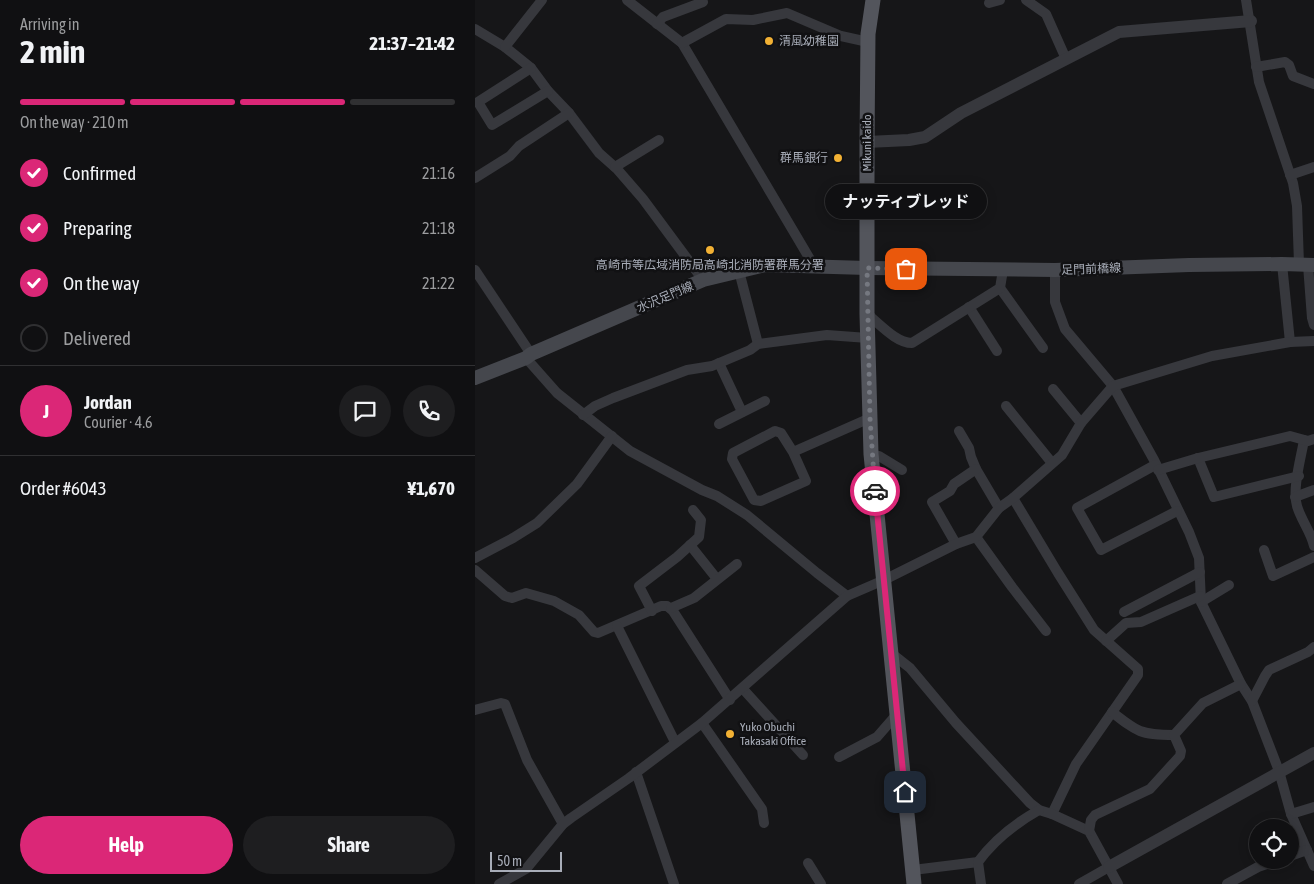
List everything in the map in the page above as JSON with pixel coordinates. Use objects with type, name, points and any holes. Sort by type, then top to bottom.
[{"type":"main road","name":"Mikuni kaido","points":[[873,0],[868,42],[867,142],[867,314],[871,454],[914,877]]},
{"type":"main road","name":"水沢足門線","points":[[475,378],[529,357],[703,280],[765,265],[867,268]]},
{"type":"main road","name":"足門前橋線","points":[[867,268],[1055,270],[1307,265]]},
{"type":"street","points":[[505,47],[542,0]]},
{"type":"street","points":[[627,0],[682,43],[814,266]]},
{"type":"street","points":[[989,3],[1000,0]]},
{"type":"street","points":[[1026,0],[1046,14],[1066,59]]},
{"type":"street","points":[[1246,0],[1251,21],[1259,82],[1290,174],[1297,206],[1307,265],[1314,325]]},
{"type":"street","points":[[657,24],[663,17],[703,2]]},
{"type":"street","points":[[682,43],[726,19],[753,20],[787,13],[841,36],[868,42]]},
{"type":"street","points":[[867,142],[909,140],[925,136],[961,112],[1119,32],[1251,21]]},
{"type":"street","points":[[475,29],[505,47],[531,68],[547,90],[569,113],[599,153],[615,167],[643,199],[703,280]]},
{"type":"street","points":[[1256,67],[1285,62],[1289,65],[1293,76],[1314,84]]},
{"type":"street","points":[[531,68],[478,102],[492,124],[547,90]]},
{"type":"street","points":[[475,178],[510,156],[519,146],[569,113]]},
{"type":"street","points":[[615,167],[659,140]]},
{"type":"street","points":[[1290,174],[1314,167]]},
{"type":"street","points":[[1282,264],[1290,342]]},
{"type":"street","points":[[475,270],[529,357],[557,393],[630,451],[717,496],[747,515],[847,596]]},
{"type":"street","points":[[1003,270],[1000,288],[1043,348]]},
{"type":"street","points":[[1055,270],[1055,302],[1065,329],[1113,386],[1189,532],[1199,558],[1201,599],[1241,684],[1252,701],[1279,771],[1291,814],[1314,866]]},
{"type":"street","points":[[739,271],[758,344]]},
{"type":"street","points":[[867,314],[897,338],[907,343],[913,343],[1000,288]]},
{"type":"street","points":[[969,307],[997,351]]},
{"type":"street","points":[[583,415],[595,406],[613,398],[687,370],[719,363],[750,350],[758,344],[827,335],[868,338]]},
{"type":"street","points":[[499,884],[520,879],[563,824],[702,723],[847,596],[956,544],[977,537],[999,508],[1062,455],[1081,423],[1113,386],[1212,356],[1290,342],[1314,341]]},
{"type":"street","points":[[719,363],[742,412]]},
{"type":"street","points":[[1053,389],[1081,423]]},
{"type":"street","points":[[719,424],[765,401]]},
{"type":"street","points":[[1007,406],[1052,463]]},
{"type":"street","points":[[793,452],[870,418]]},
{"type":"street","points":[[775,431],[781,432],[793,452],[806,481],[761,501],[754,500],[732,459],[733,453],[775,431]]},
{"type":"street","points":[[959,431],[969,448],[976,469],[999,508]]},
{"type":"street","points":[[475,558],[537,523],[577,484],[612,436]]},
{"type":"street","points":[[1177,511],[1101,550],[1077,508],[1156,468],[1290,436],[1309,439],[1295,497],[1301,518],[1314,546]]},
{"type":"street","points":[[871,454],[879,456],[902,470]]},
{"type":"street","points":[[1198,458],[1214,497],[1299,476]]},
{"type":"street","points":[[956,544],[932,502],[950,491],[954,484],[976,469]]},
{"type":"street","points":[[1295,497],[1314,490]]},
{"type":"street","points":[[1013,498],[1094,630],[1138,669],[1138,675],[1076,764],[1052,814]]},
{"type":"street","points":[[651,611],[639,586],[677,557],[699,536],[701,520],[693,510]]},
{"type":"street","points":[[977,537],[1012,587],[1047,631]]},
{"type":"street","points":[[690,545],[717,580]]},
{"type":"street","points":[[1264,550],[1273,576],[1314,557]]},
{"type":"street","points":[[475,570],[505,596],[512,598],[526,593],[554,601],[579,615],[598,633],[664,606],[671,608],[694,598],[737,564]]},
{"type":"street","points":[[1124,612],[1200,572]]},
{"type":"street","points":[[1106,641],[1126,623],[1141,622],[1201,599],[1229,585]]},
{"type":"street","points":[[671,608],[730,700]]},
{"type":"street","points":[[617,626],[675,742]]},
{"type":"street","points":[[1252,701],[1269,670],[1308,652],[1314,647]]},
{"type":"street","points":[[891,653],[910,668],[956,723],[1030,803],[1039,810],[1089,831],[1118,884]]},
{"type":"street","points":[[1174,736],[1203,703],[1241,684]]},
{"type":"street","points":[[743,689],[803,755]]},
{"type":"street","points":[[475,710],[501,703],[505,704],[527,760],[563,824]]},
{"type":"street","points":[[1112,712],[1143,733],[1174,736]]},
{"type":"street","points":[[839,757],[877,737],[897,714]]},
{"type":"street","points":[[702,723],[763,809],[764,823]]},
{"type":"street","points":[[1089,831],[1091,820],[1095,815],[1150,789],[1180,756],[1181,751],[1174,736]]},
{"type":"street","points":[[1079,884],[1314,753]]},
{"type":"street","points":[[636,772],[674,884]]},
{"type":"street","points":[[1291,814],[1314,807]]},
{"type":"street","points":[[914,877],[978,862],[985,852],[1007,831],[1039,810]]},
{"type":"street","points":[[1299,853],[1307,850]]},
{"type":"street","points":[[978,862],[981,884]]},
{"type":"street","points":[[807,863],[821,884]]},
{"type":"street","points":[[1227,884],[1254,869]]},
{"type":"way so far","points":[[875,491],[871,454],[867,268],[906,269]]},
{"type":"place","name":"清風幼稚園","points":[[769,41]]},
{"type":"place","name":"群馬銀行","points":[[838,158]]},
{"type":"place","name":"高崎市等広域消防局高崎北消防署群馬分署","points":[[710,250]]},
{"type":"place","name":"ナッティブレッド","points":[[906,269]]},
{"type":"place","name":"Yuko Obuchi Takasaki Office","points":[[730,734]]},
{"type":"route","points":[[875,491],[905,792]]}]
